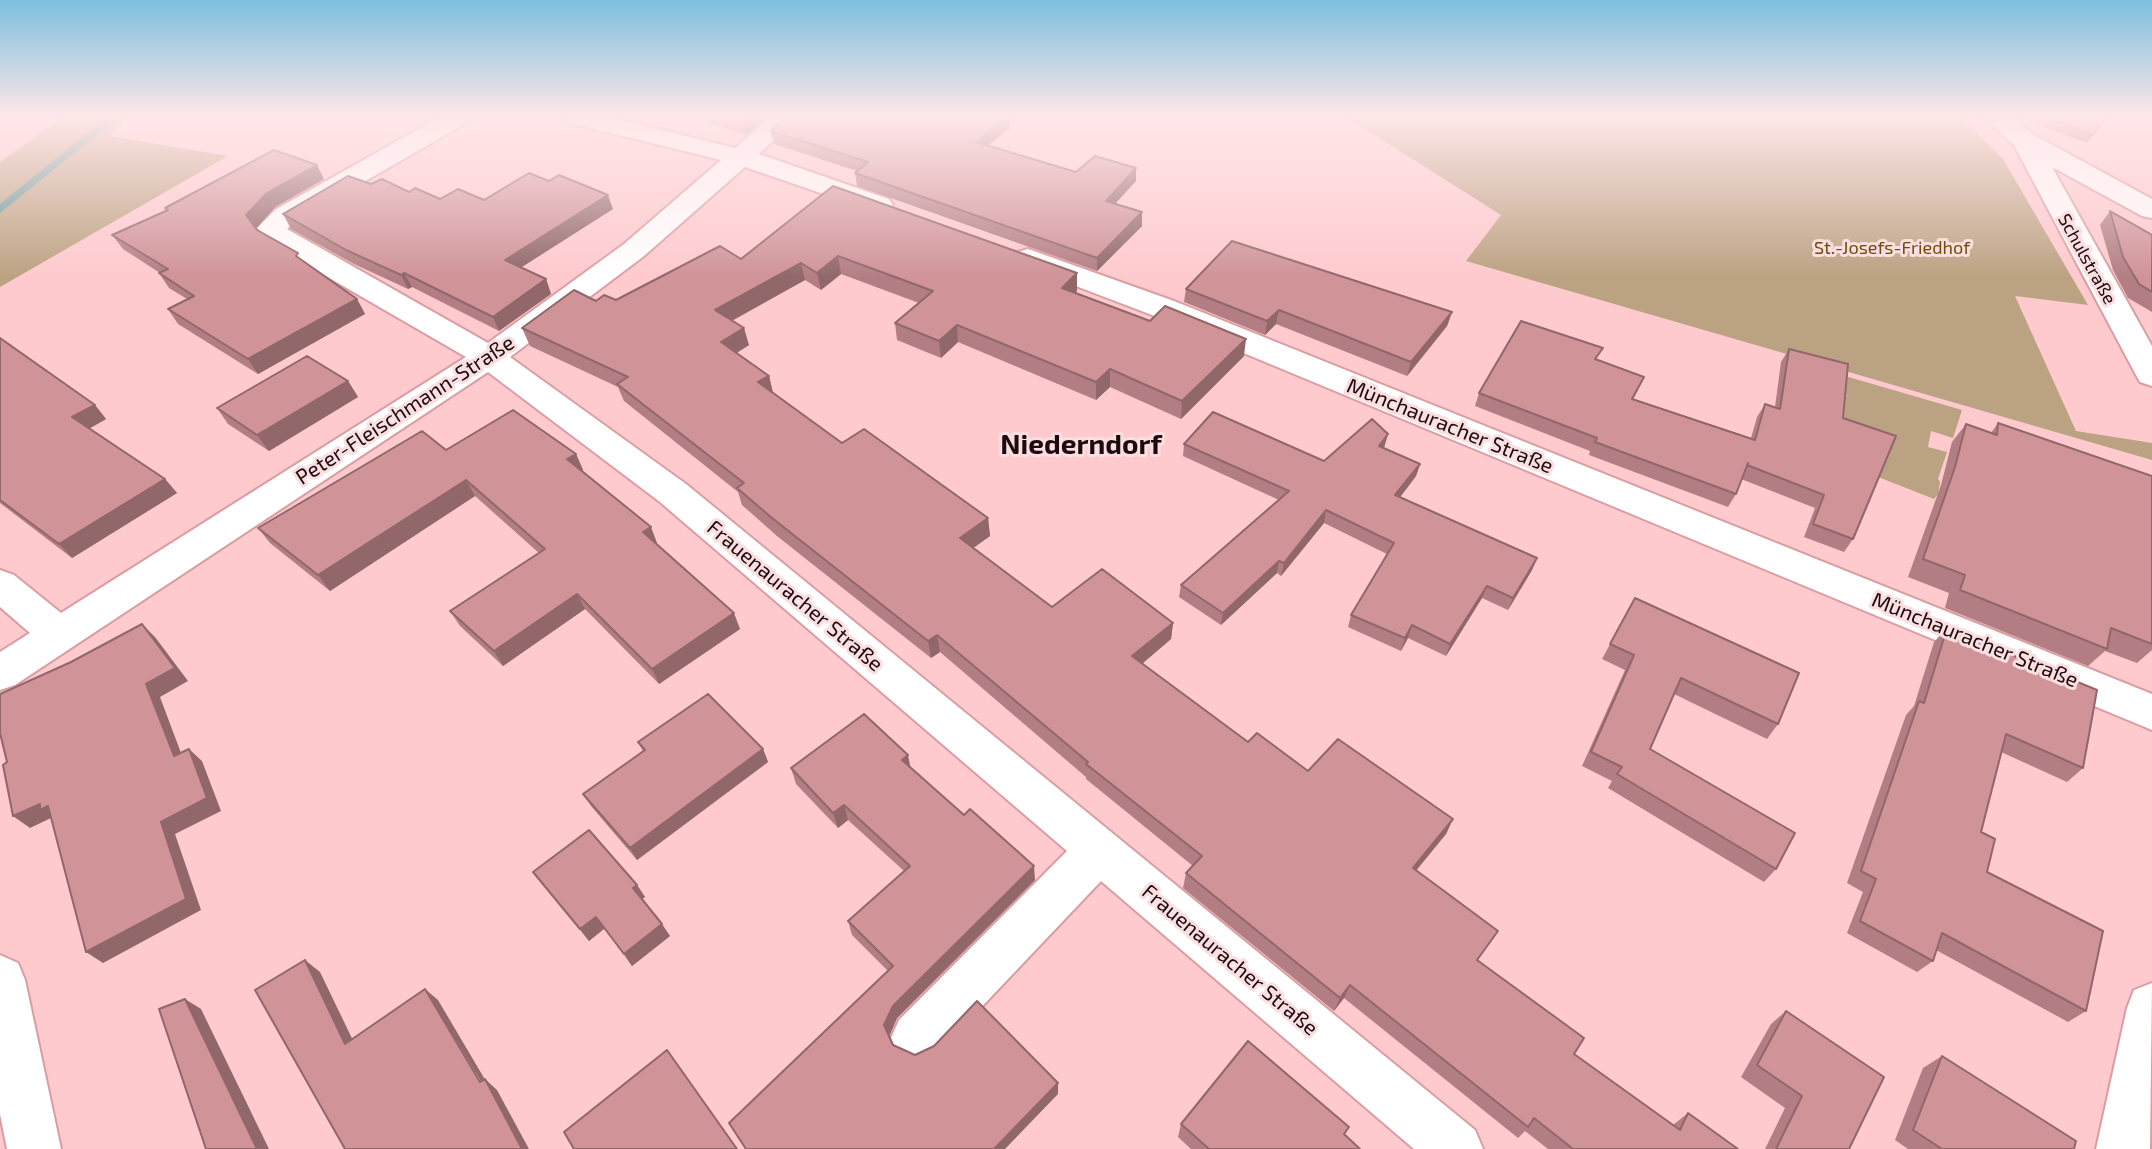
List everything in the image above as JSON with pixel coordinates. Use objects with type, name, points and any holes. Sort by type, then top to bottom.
[{"type":"street","name":"Frauenauracher Straße","points":[[364,171],[286,215],[271,228],[276,236],[489,357],[673,493],[1456,1149]]},
{"type":"street","name":"Peter-Fleischmann-Straße","points":[[0,673],[489,357],[635,250],[725,171]]},
{"type":"street","points":[[780,171],[912,217]]},
{"type":"street","name":"Schulstraße","points":[[2041,171],[2152,375]]},
{"type":"street","points":[[2079,171],[2152,211]]},
{"type":"street","name":"Münchauracher Straße","points":[[1001,249],[1163,308],[2152,712]]},
{"type":"street","points":[[0,585],[60,635]]},
{"type":"street","points":[[917,1038],[1099,851]]},
{"type":"street","points":[[0,980],[34,1149]]},
{"type":"street","points":[[2123,1149],[2152,1008]]},
{"type":"green space","points":[[0,171],[203,171],[0,287]]},
{"type":"green space","name":"St.-Josefs-Friedhof","points":[[1431,171],[2010,171],[2088,305],[2015,296],[2076,431],[2152,443],[2152,460],[1466,261],[1501,215]]},
{"type":"green space","points":[[1845,376],[1962,410],[1953,438],[1931,431],[1928,447],[1947,452],[1938,479],[1938,494],[1934,499],[1868,473],[1833,431],[1841,394],[1849,396],[1843,393]]},
{"type":"building","points":[[235,171],[307,171],[267,193],[246,215],[257,230],[298,253],[296,256],[357,299],[248,359],[168,309],[194,296],[159,273],[168,269],[112,235],[168,210],[165,208]]},
{"type":"building","points":[[858,171],[1134,171],[1106,201],[1142,212],[1097,258],[855,173]]},
{"type":"building","points":[[529,173],[549,181],[559,175],[608,195],[505,260],[546,279],[493,317],[404,273],[401,275],[346,250],[283,214],[348,176],[371,184],[382,179],[409,192],[415,188],[440,199],[458,189],[484,200]]},
{"type":"building","points":[[833,186],[1077,273],[1062,288],[1150,321],[1165,306],[1246,339],[1182,401],[1110,369],[1096,382],[957,325],[939,341],[895,323],[933,291],[838,256],[817,273],[801,263],[715,310],[744,328],[721,342],[769,376],[758,382],[842,443],[864,429],[988,518],[960,538],[1052,607],[1102,569],[1173,623],[1132,656],[1248,742],[1257,733],[1308,771],[1338,739],[1453,819],[1413,868],[1498,931],[1477,960],[1584,1038],[1574,1054],[1680,1130],[1688,1113],[1738,1149],[1573,1149],[1534,1118],[1528,1127],[1350,985],[1340,998],[1186,873],[1202,856],[1086,764],[1088,762],[937,635],[928,641],[772,518],[737,488],[744,483],[617,384],[628,377],[522,328],[574,290],[596,301],[604,295],[616,300],[720,246],[741,259]]},
{"type":"building","points":[[2110,211],[2152,235],[2152,292],[2139,284],[2123,257]]},
{"type":"building","points":[[1232,241],[1452,312],[1411,362],[1279,310],[1267,321],[1186,289]]},
{"type":"building","points":[[1521,321],[1603,348],[1595,359],[1644,377],[1632,399],[1755,440],[1765,404],[1780,409],[1789,349],[1848,364],[1843,418],[1896,436],[1853,539],[1813,524],[1824,495],[1747,465],[1736,494],[1595,442],[1597,438],[1479,393]]},
{"type":"building","points":[[0,338],[95,405],[72,417],[165,479],[59,544],[0,500]]},
{"type":"building","points":[[307,356],[348,381],[257,435],[217,408]]},
{"type":"building","points":[[513,410],[576,454],[567,459],[651,527],[643,532],[734,613],[652,669],[577,594],[494,651],[450,611],[545,549],[466,480],[318,575],[258,528],[422,431],[446,450]]},
{"type":"building","points":[[1213,412],[1324,461],[1372,419],[1388,434],[1379,446],[1420,464],[1395,495],[1537,558],[1513,598],[1487,586],[1450,644],[1412,625],[1405,638],[1351,615],[1394,543],[1326,510],[1284,563],[1279,561],[1223,613],[1181,585],[1289,491],[1184,444]]},
{"type":"building","points":[[1998,423],[2152,476],[2152,644],[2111,628],[2107,649],[1960,590],[1965,575],[1923,559],[1955,467],[1966,424],[1997,435]]},
{"type":"building","points":[[1635,598],[1799,673],[1778,724],[1681,678],[1650,749],[1795,833],[1776,869],[1617,774],[1622,767],[1591,752],[1634,655],[1610,644]]},
{"type":"building","points":[[142,624],[175,668],[146,684],[174,756],[189,749],[207,798],[161,822],[186,899],[86,952],[48,806],[40,810],[40,804],[13,816],[3,765],[7,762],[0,733],[0,694],[71,662]]},
{"type":"building","points":[[1947,628],[2097,690],[2083,768],[2006,734],[1981,832],[1995,839],[1987,872],[2103,931],[2086,1011],[1942,933],[1933,961],[1860,921],[1876,879],[1861,871],[1919,701],[1924,703]]},
{"type":"building","points":[[708,694],[763,749],[630,848],[583,794],[645,750],[638,742]]},
{"type":"building","points":[[864,714],[908,755],[902,760],[964,815],[970,809],[1034,866],[893,1006],[884,1025],[893,1045],[915,1055],[934,1046],[977,1001],[1058,1083],[994,1149],[746,1149],[729,1123],[893,966],[848,921],[910,866],[844,805],[833,813],[791,768]]},
{"type":"building","points":[[589,830],[637,885],[633,888],[662,924],[624,954],[596,917],[580,929],[533,872]]},
{"type":"building","points":[[305,960],[345,1044],[425,989],[480,1082],[485,1079],[522,1149],[345,1149],[255,990]]},
{"type":"building","points":[[185,999],[257,1149],[206,1149],[159,1009]]},
{"type":"building","points":[[1786,1011],[1884,1077],[1849,1149],[1776,1149],[1802,1096],[1757,1065]]},
{"type":"building","points":[[1248,1041],[1349,1127],[1344,1134],[1360,1149],[1207,1149],[1181,1124]]},
{"type":"building","points":[[667,1050],[737,1149],[574,1149],[564,1132]]},
{"type":"building","points":[[1942,1056],[2076,1141],[2074,1149],[1942,1149],[1913,1130]]},
{"type":"waterway","points":[[0,210],[48,171]]},
{"type":"district","name":"Niederndorf","points":[[1081,445]]}]
